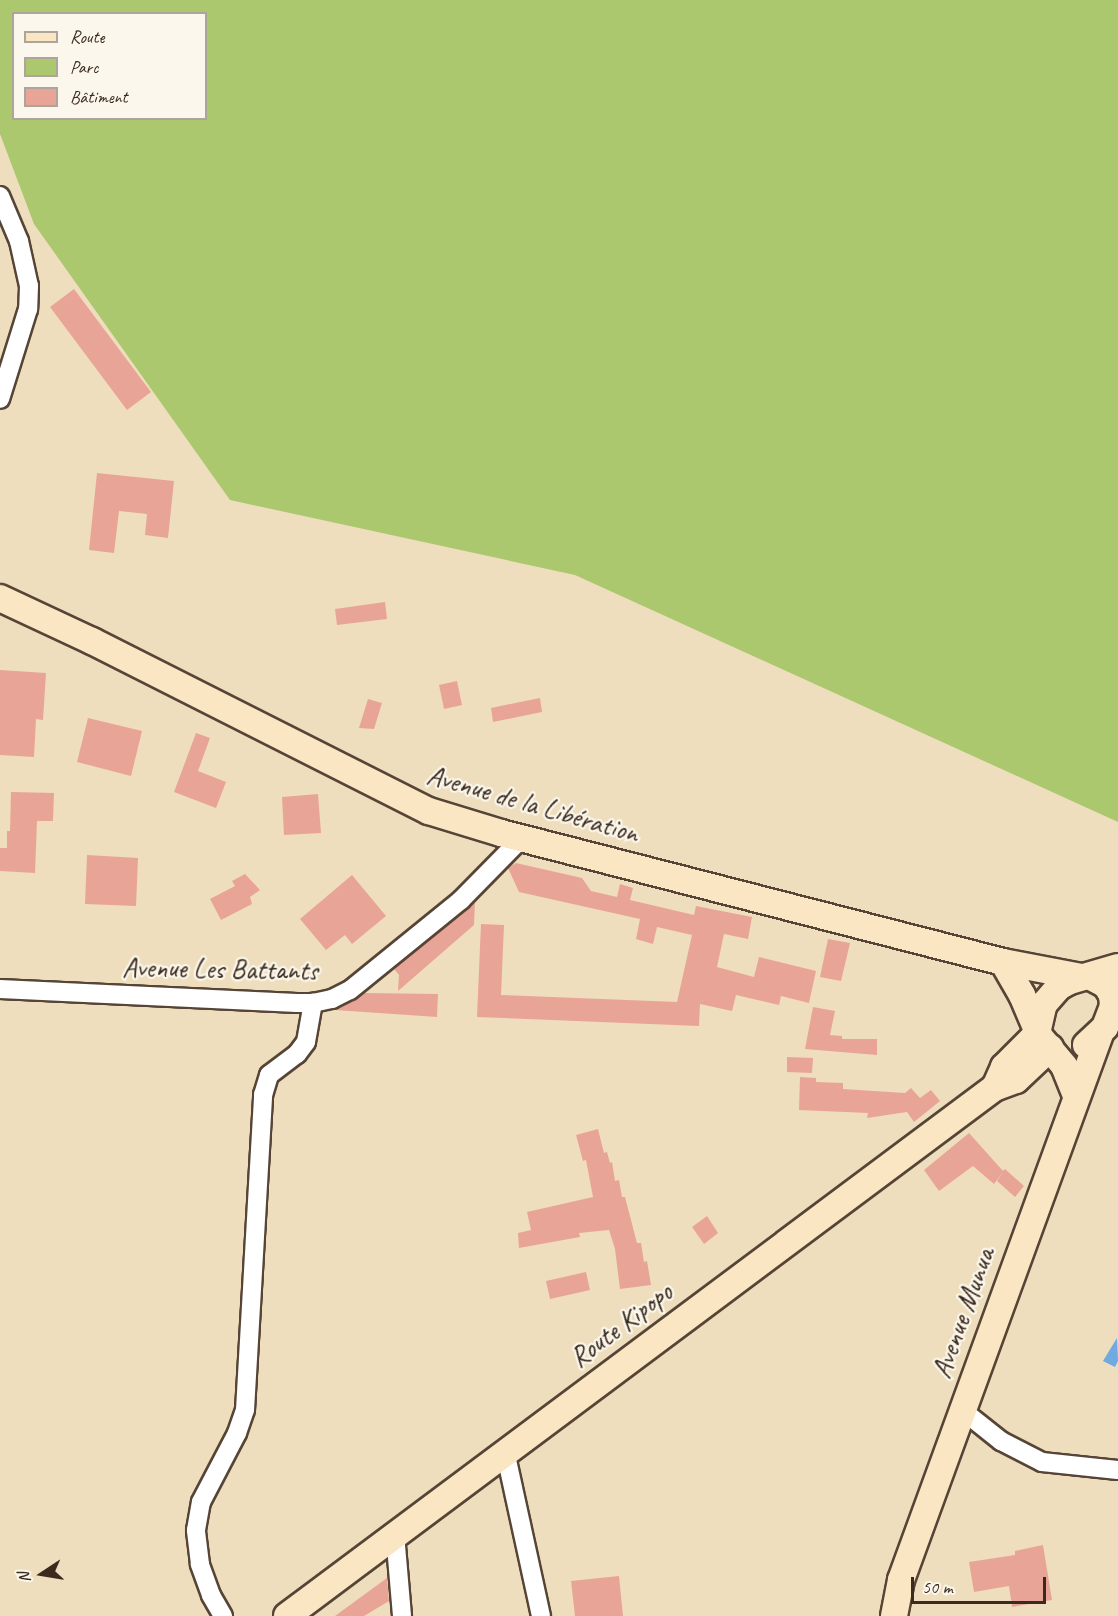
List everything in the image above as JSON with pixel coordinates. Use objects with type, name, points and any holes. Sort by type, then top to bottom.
[{"type":"main road","name":"Avenue de la Libération","points":[[0,598],[102,646],[429,811],[522,838],[1003,962],[1086,977]]},
{"type":"main road","points":[[1003,962],[1045,1040],[1064,1066],[1076,1096]]},
{"type":"main road","points":[[1045,1040],[1040,1014],[1047,998],[1064,983],[1118,967]]},
{"type":"main road","points":[[1045,1040],[1078,1049],[1109,1019],[1113,1000],[1110,990],[1102,981],[1086,977]]},
{"type":"main road","name":"Avenue Munua","points":[[894,1616],[901,1580],[962,1410],[1076,1096],[1109,1019]]},
{"type":"main road","name":"Route Kipopo","points":[[287,1616],[994,1088],[1016,1080],[1045,1040]]},
{"type":"street","points":[[0,196],[19,241],[29,286],[28,309],[0,399]]},
{"type":"street","name":"Avenue Les Battants","points":[[0,989],[313,1003],[332,999],[350,990],[461,900],[522,838]]},
{"type":"street","points":[[223,1616],[211,1595],[200,1564],[196,1530],[201,1502],[237,1433],[245,1410],[263,1095],[269,1075],[297,1054],[306,1042],[313,1003]]},
{"type":"street","points":[[962,1410],[1001,1441],[1042,1462],[1118,1470]]},
{"type":"street","points":[[505,1451],[541,1616]]},
{"type":"street","points":[[395,1534],[402,1616]]},
{"type":"green space","points":[[0,0],[1118,0],[1118,822],[575,575],[230,500],[34,224],[0,134]]},
{"type":"water","points":[[1117,1338],[1118,1361],[1115,1367],[1103,1361]]},
{"type":"building","points":[[74,289],[151,392],[127,410],[50,307]]},
{"type":"building","points":[[97,473],[174,481],[168,538],[145,535],[147,514],[119,511],[114,553],[89,550]]},
{"type":"building","points":[[385,602],[387,619],[337,625],[335,609]]},
{"type":"building","points":[[0,670],[46,673],[43,720],[36,719],[34,757],[0,755]]},
{"type":"building","points":[[457,681],[462,705],[444,709],[439,685]]},
{"type":"building","points":[[540,698],[542,712],[493,722],[491,708]]},
{"type":"building","points":[[368,699],[382,703],[374,729],[359,728]]},
{"type":"building","points":[[88,718],[142,731],[131,776],[77,762]]},
{"type":"building","points":[[196,733],[210,738],[198,771],[226,782],[216,808],[174,792]]},
{"type":"building","points":[[11,792],[54,793],[53,821],[37,821],[35,873],[0,871],[0,848],[7,848],[7,831],[10,831]]},
{"type":"building","points":[[318,794],[321,833],[284,835],[282,797]]},
{"type":"building","points":[[87,855],[138,858],[136,906],[85,904]]},
{"type":"building","points":[[516,863],[582,878],[591,891],[617,897],[620,884],[633,888],[630,900],[694,915],[696,906],[752,917],[748,939],[724,934],[717,967],[754,977],[759,957],[816,971],[809,1003],[781,996],[779,1005],[736,995],[732,1011],[700,1004],[699,1026],[477,1017],[481,924],[504,925],[501,995],[677,1002],[692,935],[657,927],[653,944],[636,939],[640,919],[519,892],[508,868]]},
{"type":"building","points":[[245,874],[260,890],[250,897],[252,904],[221,920],[210,899],[235,886],[232,881]]},
{"type":"building","points":[[352,875],[386,916],[352,944],[345,935],[326,950],[300,919]]},
{"type":"building","points":[[475,901],[474,925],[398,991],[399,975],[394,969]]},
{"type":"building","points":[[828,939],[850,943],[841,981],[820,977]]},
{"type":"building","points":[[364,993],[438,994],[437,1017],[335,1010]]},
{"type":"building","points":[[813,1007],[835,1011],[830,1035],[842,1036],[842,1039],[877,1039],[877,1055],[805,1049]]},
{"type":"building","points":[[787,1057],[813,1058],[812,1073],[787,1072]]},
{"type":"building","points":[[800,1077],[816,1078],[816,1082],[843,1083],[843,1089],[905,1093],[911,1088],[920,1098],[931,1090],[940,1101],[914,1122],[907,1112],[867,1118],[868,1113],[799,1110]]},
{"type":"building","points":[[598,1129],[604,1153],[607,1152],[610,1163],[612,1162],[615,1181],[619,1180],[622,1197],[625,1197],[637,1243],[641,1243],[651,1285],[620,1289],[615,1249],[609,1230],[579,1233],[580,1237],[519,1248],[518,1233],[531,1230],[527,1212],[593,1197],[586,1160],[583,1161],[576,1135]]},
{"type":"building","points":[[969,1133],[1003,1171],[1005,1169],[1024,1186],[1015,1197],[997,1181],[1003,1172],[994,1184],[973,1166],[939,1191],[924,1170]]},
{"type":"building","points":[[707,1216],[718,1233],[704,1244],[692,1227]]},
{"type":"building","points":[[586,1272],[590,1290],[550,1299],[546,1281]]},
{"type":"building","points":[[1043,1545],[1052,1600],[1012,1607],[1009,1586],[974,1592],[969,1562],[1015,1555],[1015,1551]]},
{"type":"building","points":[[619,1576],[623,1616],[575,1616],[571,1581]]},
{"type":"building","points":[[387,1578],[389,1601],[364,1616],[335,1616]]}]
